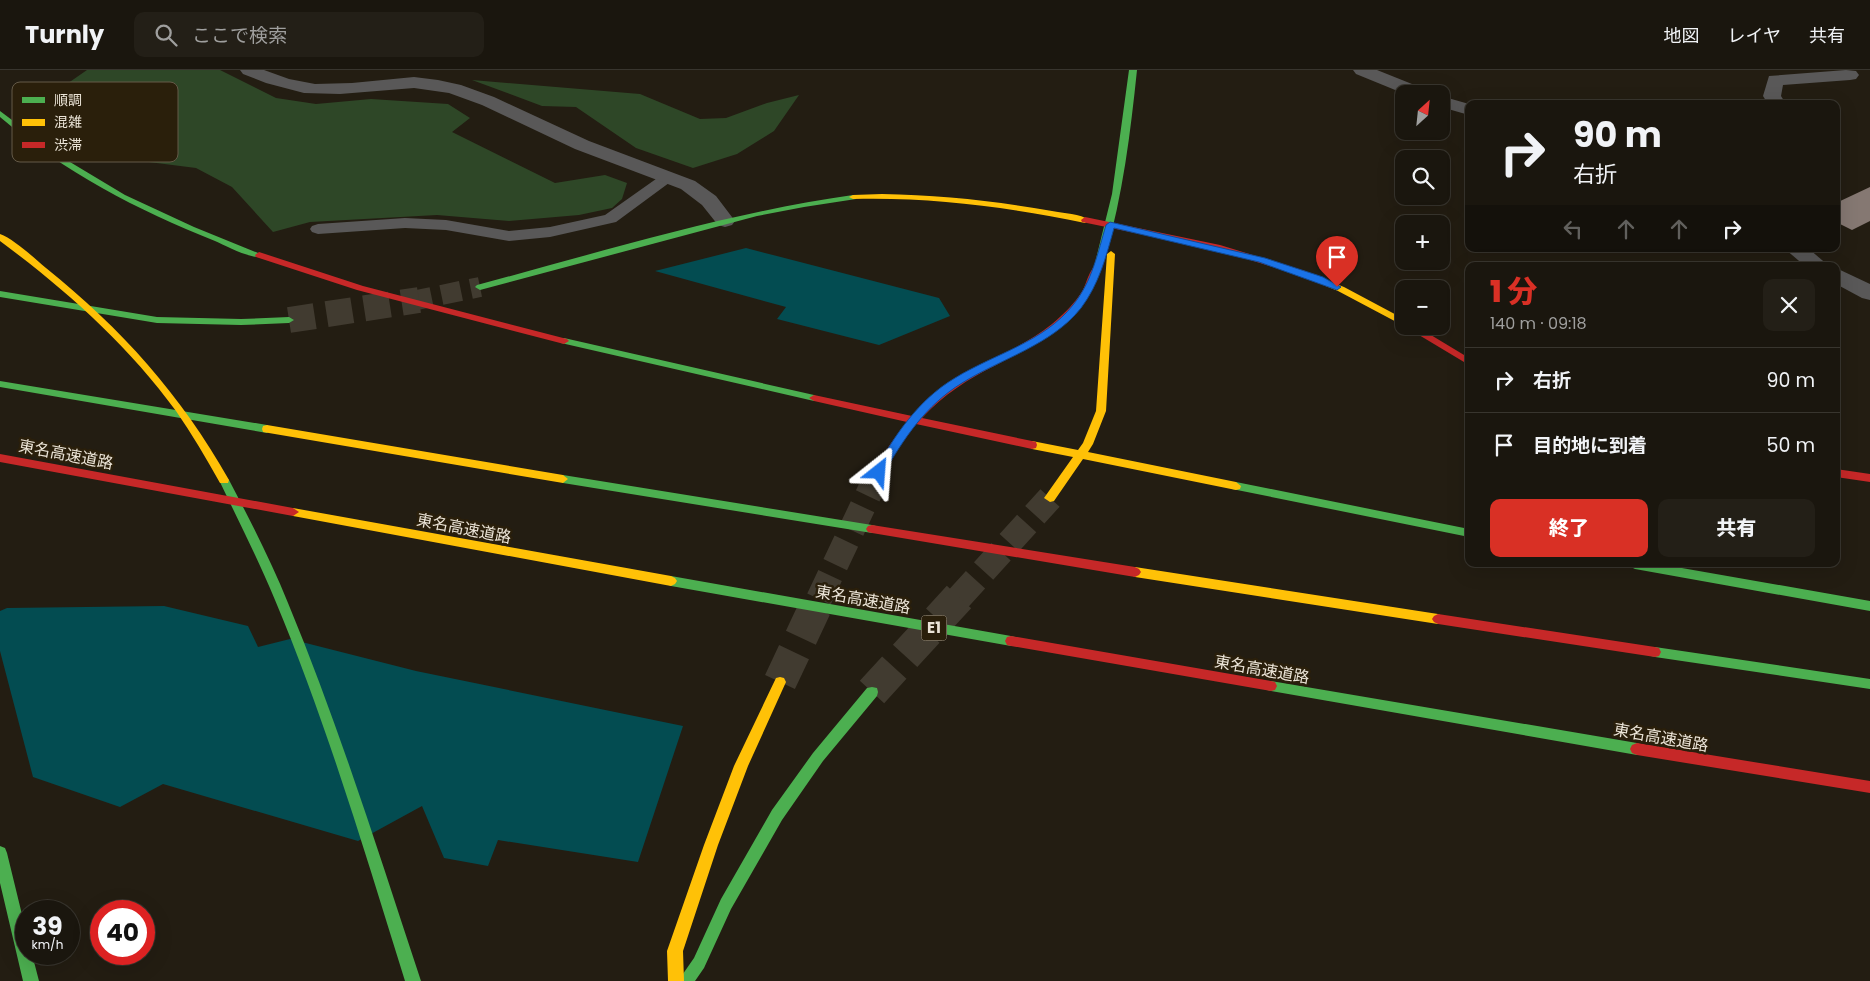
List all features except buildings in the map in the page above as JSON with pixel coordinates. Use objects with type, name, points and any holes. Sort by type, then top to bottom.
[{"type":"main road","points":[[879,472],[898,438],[939,394],[964,377],[1044,336],[1076,307],[1095,278],[1110,225],[1124,156],[1133,70]]},
{"type":"main road","points":[[0,113],[12,123]]},
{"type":"main road","points":[[64,162],[120,194],[215,239],[271,260],[338,282],[512,329],[879,413],[1465,532]]},
{"type":"main road","points":[[480,287],[724,221],[808,203],[852,197],[891,195],[991,201],[1110,225],[1278,264],[1320,279],[1370,303],[1395,318]]},
{"type":"main road","points":[[1050,498],[1088,444],[1101,411],[1111,268],[1110,225]]},
{"type":"main road","points":[[0,237],[32,258],[81,298],[118,335],[166,391],[205,447],[244,517],[279,595],[318,696],[413,981]]},
{"type":"main road","points":[[0,294],[157,320],[241,322],[289,320]]},
{"type":"main road","points":[[1424,335],[1465,360]]},
{"type":"main road","points":[[0,384],[1288,597],[1870,684]]},
{"type":"main road","name":"東名高速道路","points":[[0,458],[552,561],[1139,664],[1870,787]]},
{"type":"main road","points":[[1840,474],[1870,478]]},
{"type":"main road","points":[[1652,567],[1870,606]]},
{"type":"main road","points":[[676,981],[675,951],[711,845],[741,766],[780,682]]},
{"type":"main road","points":[[686,981],[699,963],[726,904],[777,815],[818,757],[872,692]]},
{"type":"main road","points":[[0,853],[31,981]]},
{"type":"street","points":[[249,70],[282,84],[308,89],[341,89],[399,83],[436,84],[464,92],[567,139],[668,177],[702,193],[712,202],[724,221]]},
{"type":"street","points":[[1362,70],[1399,85]]},
{"type":"street","points":[[1774,100],[1772,96],[1775,80],[1850,75]]},
{"type":"street","points":[[1450,104],[1465,109]]},
{"type":"street","points":[[1800,252],[1813,262]]},
{"type":"street","points":[[1840,278],[1870,293]]},
{"type":"lane","points":[[318,229],[405,223],[446,226],[509,236],[550,232],[610,219],[620,214],[668,177]]},
{"type":"green space","points":[[87,70],[220,70],[276,98],[316,104],[371,99],[448,104],[470,118],[452,132],[555,183],[605,175],[627,183],[622,199],[612,208],[579,215],[509,221],[437,215],[310,222],[273,232],[232,187],[196,168],[149,162],[178,162],[178,82],[70,82]]},
{"type":"green space","points":[[472,80],[640,94],[700,119],[726,118],[767,103],[799,95],[774,131],[737,154],[693,168],[636,148],[576,107],[542,106]]},
{"type":"water","points":[[746,248],[939,298],[950,316],[879,345],[777,319],[786,307],[655,271]]},
{"type":"water","points":[[164,606],[248,626],[258,647],[290,639],[416,671],[683,726],[638,862],[498,840],[488,866],[444,858],[422,806],[358,841],[163,784],[120,807],[33,777],[0,651],[0,611],[7,608]]},
{"type":"tunnel","points":[[412,301],[480,287]]},
{"type":"tunnel","points":[[289,320],[419,300]]},
{"type":"tunnel","points":[[819,599],[879,472]]},
{"type":"tunnel","points":[[958,599],[1050,498]]},
{"type":"tunnel","points":[[780,682],[820,597]]},
{"type":"tunnel","points":[[872,692],[959,597]]},
{"type":"traffic: fast","points":[[1098,267],[1116,194],[1133,70]]},
{"type":"traffic: fast","points":[[0,113],[12,123]]},
{"type":"traffic: fast","points":[[63,162],[122,196],[157,213],[259,255]]},
{"type":"traffic: fast","points":[[480,287],[756,214],[804,204],[853,197]]},
{"type":"traffic: fast","points":[[0,294],[157,320],[241,322],[289,320]]},
{"type":"traffic: fast","points":[[564,341],[814,398]]},
{"type":"traffic: fast","points":[[0,384],[267,429]]},
{"type":"traffic: fast","points":[[563,479],[872,529]]},
{"type":"traffic: fast","points":[[224,480],[254,540],[306,663],[351,790],[413,981]]},
{"type":"traffic: fast","points":[[1236,486],[1465,532]]},
{"type":"traffic: fast","points":[[1652,567],[1870,606]]},
{"type":"traffic: fast","points":[[671,581],[1011,641]]},
{"type":"traffic: fast","points":[[1655,652],[1870,684]]},
{"type":"traffic: fast","points":[[1271,686],[1637,749]]},
{"type":"traffic: fast","points":[[686,981],[699,963],[726,904],[777,815],[818,757],[872,692]]},
{"type":"traffic: fast","points":[[0,853],[31,981]]},
{"type":"traffic: slow","points":[[853,197],[941,198],[1027,209],[1085,220]]},
{"type":"traffic: slow","points":[[0,237],[66,288],[127,345],[180,409],[224,480]]},
{"type":"traffic: slow","points":[[1050,498],[1088,444],[1101,411],[1111,254]]},
{"type":"traffic: slow","points":[[1302,273],[1341,289],[1395,318]]},
{"type":"traffic: slow","points":[[267,429],[563,479]]},
{"type":"traffic: slow","points":[[1032,445],[1236,486]]},
{"type":"traffic: slow","points":[[293,512],[671,581]]},
{"type":"traffic: slow","points":[[1135,572],[1438,619]]},
{"type":"traffic: slow","points":[[676,981],[675,951],[711,845],[741,766],[780,682]]},
{"type":"traffic: jam","points":[[1085,220],[1220,248],[1302,273]]},
{"type":"traffic: jam","points":[[259,255],[360,288],[564,341]]},
{"type":"traffic: jam","points":[[879,472],[900,437],[927,405],[970,374],[1055,326],[1072,311],[1087,291],[1098,267]]},
{"type":"traffic: jam","points":[[1424,335],[1465,360]]},
{"type":"traffic: jam","points":[[814,398],[1032,445]]},
{"type":"traffic: jam","points":[[0,458],[293,512]]},
{"type":"traffic: jam","points":[[1840,474],[1870,478]]},
{"type":"traffic: jam","points":[[872,529],[1135,572]]},
{"type":"traffic: jam","points":[[1438,619],[1655,652]]},
{"type":"traffic: jam","points":[[1011,641],[1271,686]]},
{"type":"traffic: jam","points":[[1637,749],[1870,787]]},
{"type":"route","points":[[879,472],[898,438],[939,394],[977,370],[1014,353],[1044,336],[1076,307],[1095,278],[1110,225],[1246,255],[1278,264],[1337,287]]}]
